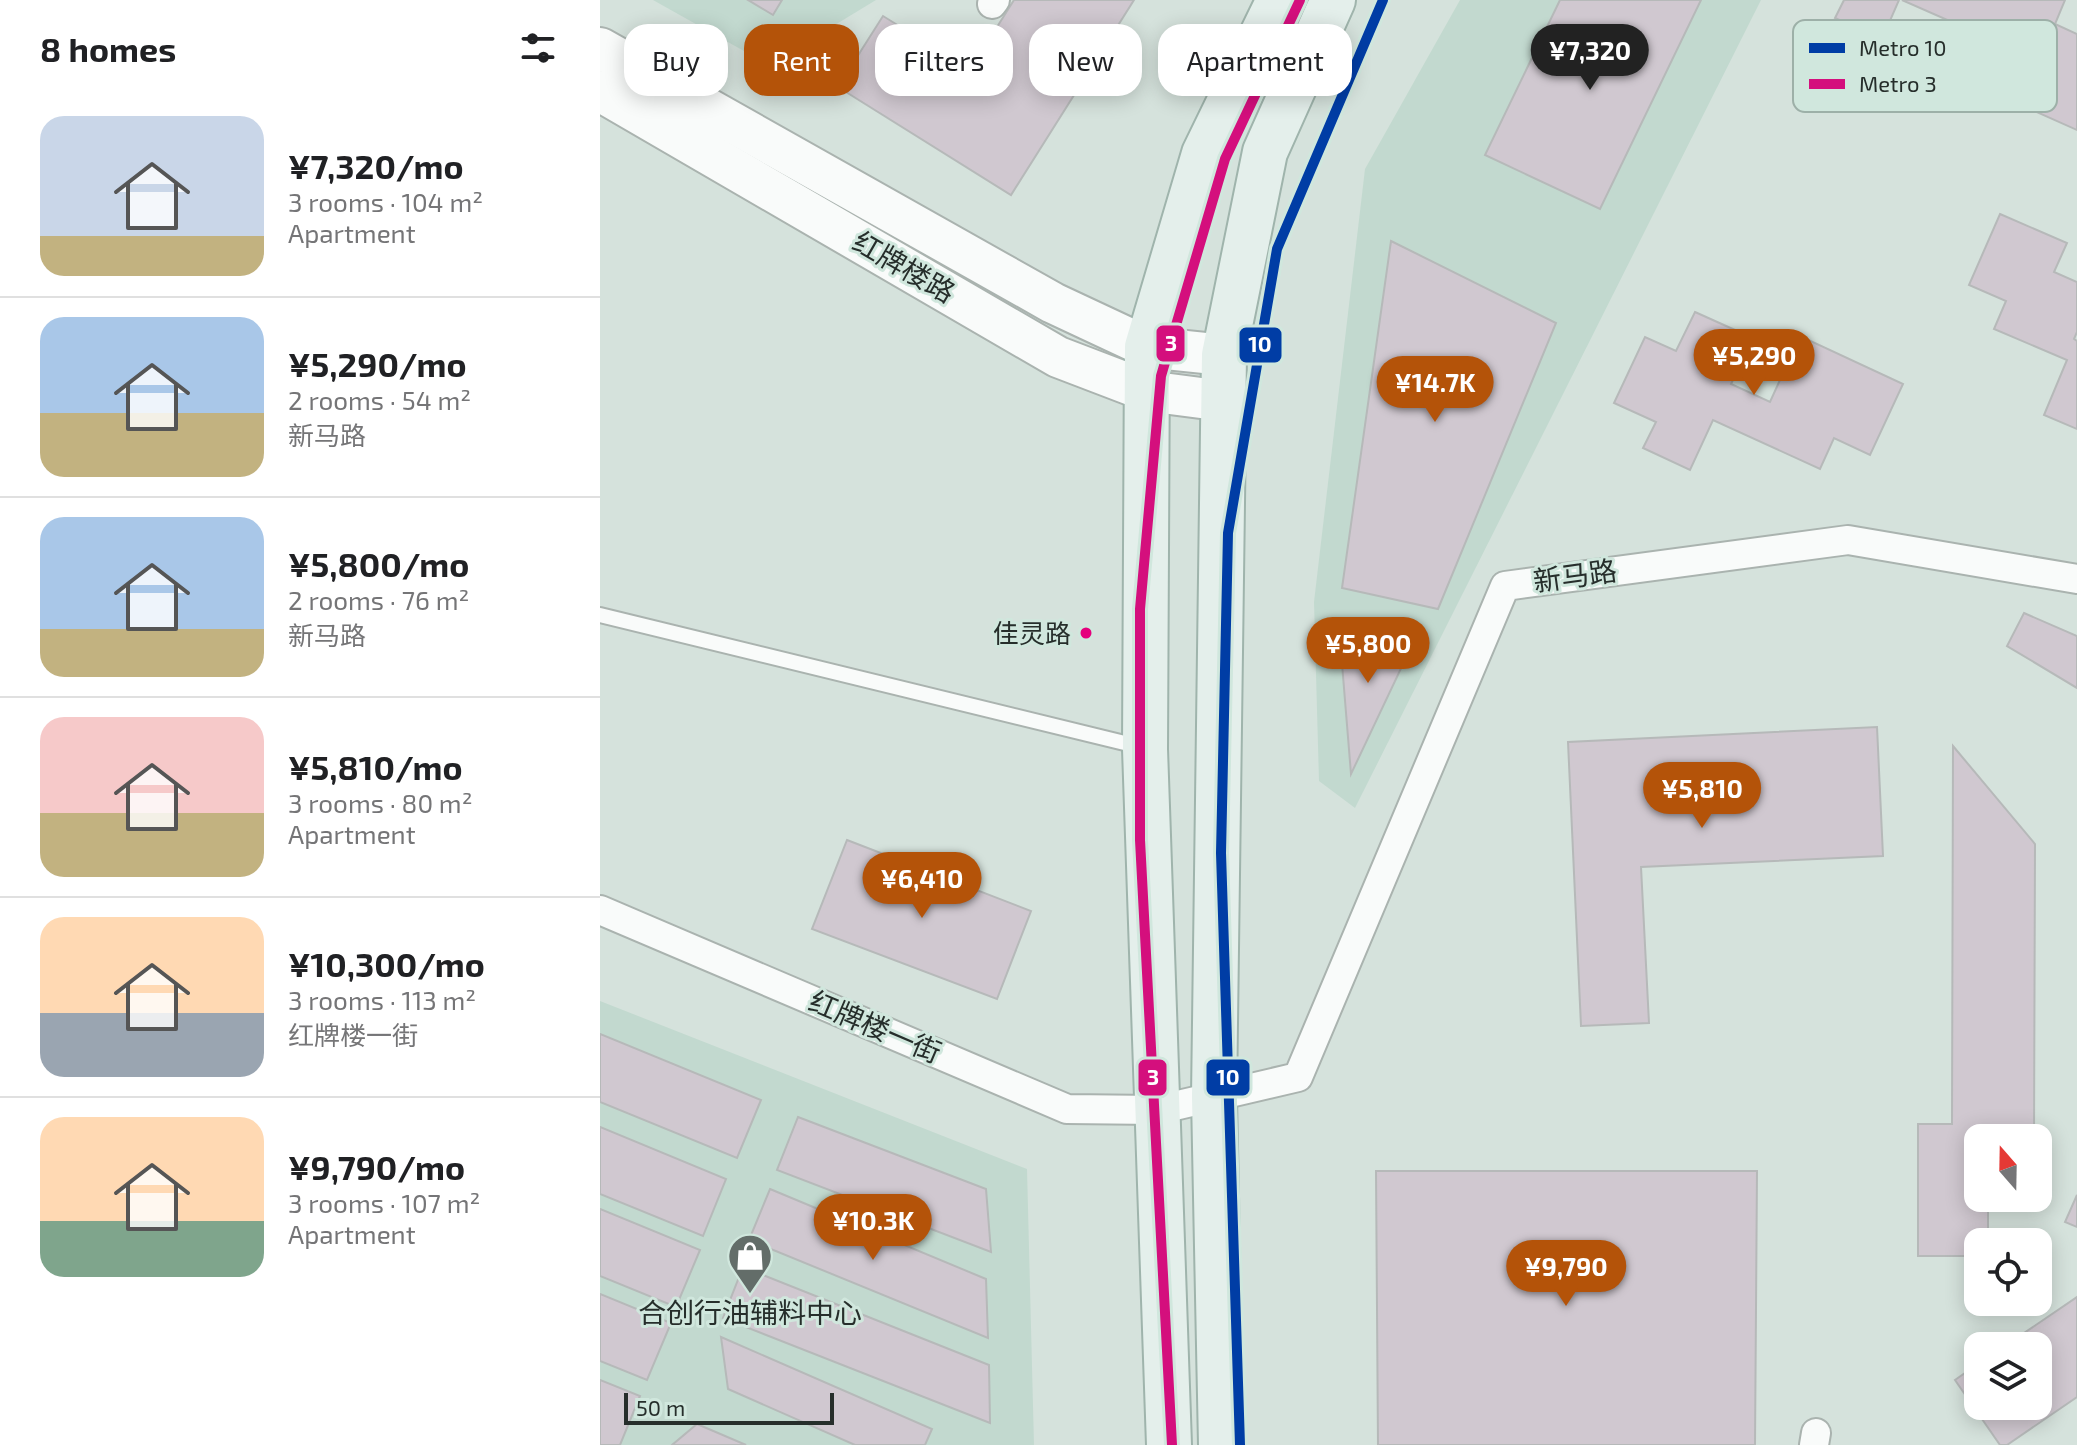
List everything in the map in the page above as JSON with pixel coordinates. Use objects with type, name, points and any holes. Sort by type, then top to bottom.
[{"type":"main road","points":[[1221,1445],[1214,1097],[1224,355],[1265,152],[1333,0]]},
{"type":"main road","points":[[1169,1445],[1145,749],[1147,347],[1204,154],[1274,2]]},
{"type":"street","name":"红牌楼路","points":[[600,48],[1053,303],[1147,347],[1224,355]]},
{"type":"street","name":"红牌楼路","points":[[600,91],[1058,357],[1147,391],[1224,401]]},
{"type":"street","name":"新马路","points":[[1157,1110],[1298,1077],[1505,586],[1848,540],[2077,579]]},
{"type":"street","name":"红牌楼一街","points":[[600,910],[1067,1109],[1157,1110]]},
{"type":"lane","points":[[600,615],[1145,749]]},
{"type":"shaded area","points":[[653,0],[876,0],[836,24],[744,24],[744,51],[728,42],[728,24],[696,24]]},
{"type":"shaded area","points":[[1460,0],[1761,0],[1355,808],[1319,781],[1314,602],[1365,169]]},
{"type":"shaded area","points":[[600,1001],[1027,1169],[1034,1445],[600,1445]]},
{"type":"building","points":[[748,0],[782,0],[773,15]]},
{"type":"building","points":[[1014,0],[1134,0],[1119,24],[1029,24],[1029,96],[1073,96],[1011,195],[852,96],[859,96],[859,54],[875,29],[875,96],[1013,96],[1013,24],[999,24]]},
{"type":"building","points":[[1560,0],[1701,0],[1600,209],[1485,155]]},
{"type":"building","points":[[1844,0],[1899,0],[1890,20],[1835,18]]},
{"type":"building","points":[[1902,0],[2065,0],[2057,20],[1947,20]]},
{"type":"building","points":[[883,16],[896,24],[878,24]]},
{"type":"building","points":[[2057,25],[2077,34],[2077,130],[2036,112],[2057,112]]},
{"type":"building","points":[[2000,214],[2067,243],[2054,272],[2077,282],[2077,332],[2074,339],[2077,341],[2077,429],[2044,415],[2067,360],[1994,329],[2006,301],[1969,285]]},
{"type":"building","points":[[1391,241],[1556,323],[1438,609],[1342,588]]},
{"type":"building","points":[[1695,312],[1753,338],[1731,384],[1770,402],[1800,336],[1903,384],[1870,455],[1834,438],[1820,469],[1713,420],[1690,470],[1643,448],[1656,422],[1614,403],[1645,337],[1676,351]]},
{"type":"building","points":[[2024,613],[2077,636],[2077,688],[2007,646]]},
{"type":"building","points":[[1340,639],[1414,641],[1351,774]]},
{"type":"building","points":[[1877,727],[1883,856],[1641,867],[1649,1023],[1581,1026],[1568,742]]},
{"type":"building","points":[[1953,746],[2035,844],[2034,1124],[1964,1124],[1964,1212],[1988,1212],[1988,1228],[1964,1228],[1964,1256],[1918,1256],[1918,1124],[1952,1124]]},
{"type":"building","points":[[847,840],[1031,911],[997,999],[812,929]]},
{"type":"building","points":[[600,1034],[761,1100],[737,1158],[600,1102]]},
{"type":"building","points":[[798,1117],[986,1189],[991,1252],[777,1170]]},
{"type":"building","points":[[600,1127],[726,1179],[703,1236],[600,1194]]},
{"type":"building","points":[[1376,1171],[1757,1171],[1755,1445],[1378,1445]]},
{"type":"building","points":[[770,1189],[986,1279],[988,1338],[749,1240]]},
{"type":"building","points":[[2077,1195],[2077,1227],[2065,1222]]},
{"type":"building","points":[[600,1209],[700,1250],[676,1307],[600,1276]]},
{"type":"building","points":[[743,1267],[989,1365],[990,1423],[723,1318]]},
{"type":"building","points":[[600,1294],[671,1323],[647,1380],[600,1361]]},
{"type":"building","points":[[2077,1297],[2077,1397],[2052,1414],[2052,1332],[2026,1332]]},
{"type":"building","points":[[721,1337],[932,1429],[925,1445],[855,1445],[728,1389]]},
{"type":"building","points":[[1964,1374],[1964,1393],[1955,1380]]},
{"type":"building","points":[[600,1380],[640,1396],[620,1445],[600,1445]]},
{"type":"building","points":[[1983,1420],[2043,1420],[2007,1445],[2000,1445]]},
{"type":"building","points":[[697,1424],[746,1445],[672,1445]]},
{"type":"metro line","name":"3","points":[[1172,1445],[1140,840],[1140,609],[1161,376],[1225,159],[1300,0]]},
{"type":"metro line","name":"10","points":[[1240,1445],[1221,853],[1228,533],[1277,249],[1383,0]]},
{"type":"place","name":"佳灵路","points":[[1086,633]]},
{"type":"place","name":"合创行油辅料中心","points":[[750,1295]]}]
